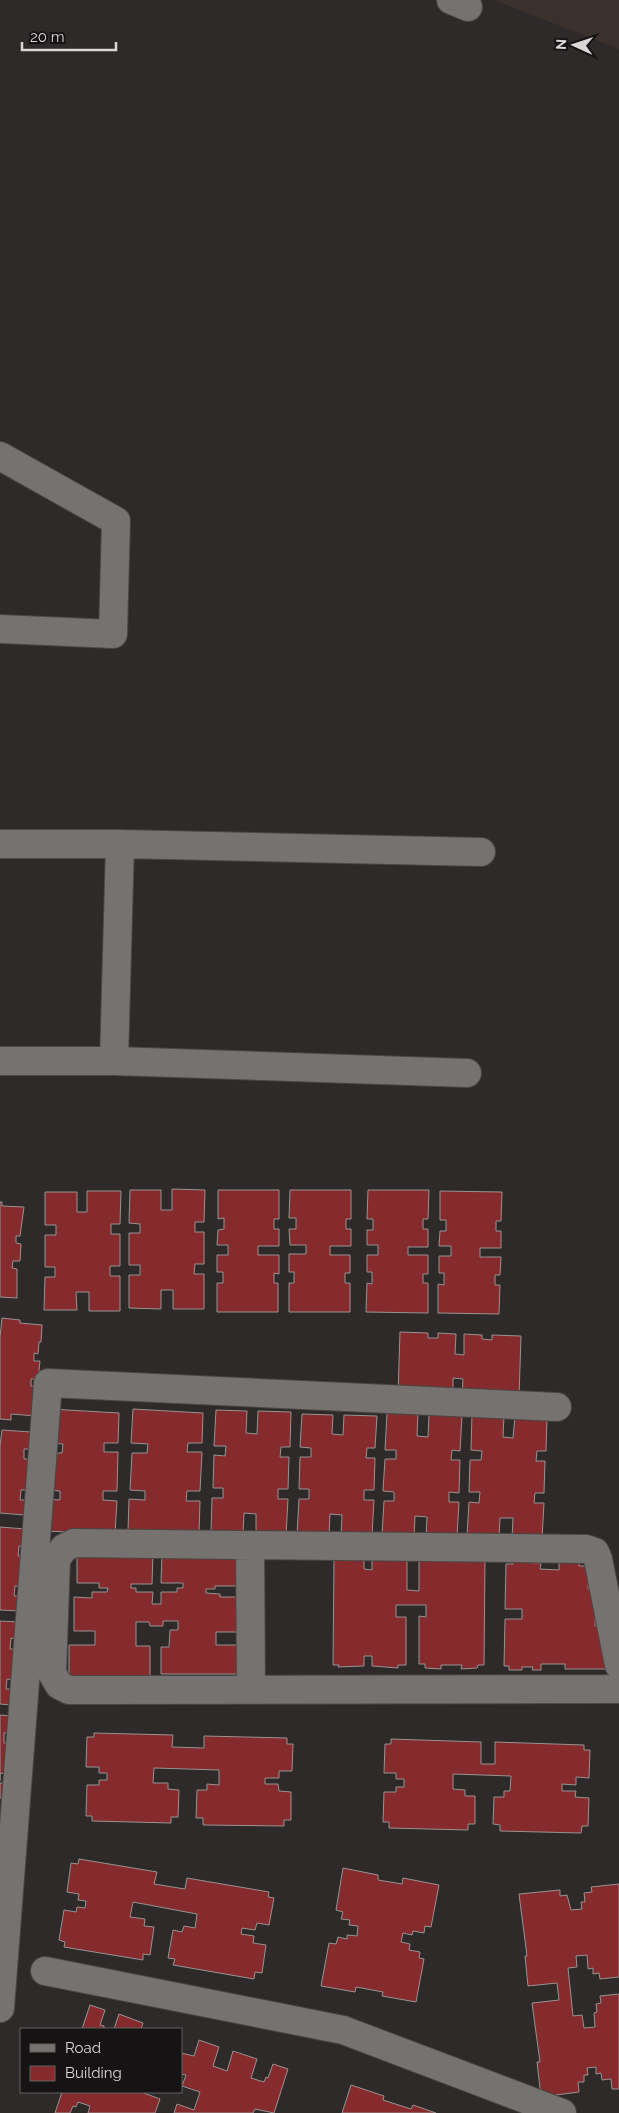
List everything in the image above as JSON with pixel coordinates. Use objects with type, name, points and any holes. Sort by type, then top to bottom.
[{"type":"street","points":[[0,456],[116,520],[113,634],[0,629]]},
{"type":"street","points":[[0,844],[120,844],[481,852]]},
{"type":"street","points":[[114,1061],[120,844]]},
{"type":"street","points":[[0,1061],[114,1061],[467,1073]]},
{"type":"street","points":[[0,2008],[48,1383],[556,1407]]},
{"type":"street","points":[[619,1665],[598,1559],[595,1552],[586,1549],[74,1543],[64,1548],[56,1559],[52,1673],[59,1686],[68,1690],[619,1689]]},
{"type":"street","points":[[250,1545],[251,1690]]},
{"type":"street","points":[[44,1971],[343,2030],[562,2113]]},
{"type":"shaded area","points":[[494,0],[619,0],[619,49]]},
{"type":"building","points":[[172,1189],[205,1190],[204,1222],[195,1222],[195,1232],[204,1232],[204,1264],[195,1264],[194,1274],[204,1274],[204,1309],[173,1309],[173,1290],[161,1290],[161,1309],[129,1308],[129,1275],[140,1275],[140,1265],[129,1265],[129,1233],[140,1233],[140,1224],[129,1223],[130,1190],[161,1190],[161,1210],[172,1210]]},
{"type":"building","points":[[218,1190],[279,1190],[279,1219],[274,1219],[274,1229],[279,1229],[279,1246],[258,1246],[258,1255],[279,1255],[279,1274],[274,1273],[274,1283],[278,1283],[278,1312],[217,1312],[217,1283],[223,1283],[223,1272],[217,1272],[217,1255],[228,1255],[228,1245],[217,1245],[218,1230],[224,1229],[224,1218],[218,1219]]},
{"type":"building","points":[[290,1190],[351,1190],[351,1219],[346,1219],[346,1229],[351,1229],[351,1246],[330,1246],[330,1255],[350,1255],[350,1273],[345,1273],[345,1283],[350,1283],[350,1312],[289,1312],[289,1283],[294,1283],[294,1272],[289,1272],[289,1254],[306,1254],[306,1245],[290,1245],[289,1229],[296,1229],[296,1218],[289,1218]]},
{"type":"building","points":[[368,1190],[429,1190],[428,1219],[423,1219],[423,1229],[428,1229],[428,1247],[408,1247],[408,1255],[428,1255],[428,1274],[423,1274],[423,1283],[428,1283],[428,1313],[366,1312],[367,1283],[372,1284],[372,1272],[367,1272],[367,1255],[378,1255],[378,1245],[367,1245],[367,1230],[373,1230],[373,1219],[367,1219]]},
{"type":"building","points":[[87,1191],[121,1191],[120,1224],[111,1224],[111,1234],[120,1234],[120,1266],[110,1266],[110,1276],[120,1276],[120,1311],[89,1311],[89,1292],[76,1292],[77,1310],[44,1310],[45,1277],[55,1277],[55,1267],[45,1267],[45,1235],[56,1235],[56,1225],[45,1225],[45,1192],[77,1192],[77,1212],[87,1212]]},
{"type":"building","points":[[440,1191],[502,1192],[501,1221],[496,1221],[496,1231],[501,1231],[501,1248],[480,1248],[480,1257],[501,1257],[500,1275],[495,1275],[495,1285],[500,1285],[499,1314],[438,1313],[438,1284],[444,1285],[444,1273],[439,1273],[439,1256],[451,1256],[451,1246],[439,1246],[440,1231],[446,1231],[446,1220],[440,1220]]},
{"type":"building","points":[[0,1202],[2,1202],[2,1206],[24,1207],[20,1236],[16,1236],[16,1243],[21,1244],[20,1261],[13,1261],[12,1268],[17,1269],[17,1298],[0,1297]]},
{"type":"building","points":[[2,1318],[20,1320],[20,1323],[42,1325],[38,1354],[34,1353],[34,1361],[40,1361],[38,1379],[31,1379],[31,1386],[36,1386],[36,1416],[11,1414],[11,1420],[0,1419],[0,1337]]},
{"type":"building","points":[[400,1332],[428,1333],[428,1338],[438,1338],[438,1333],[456,1334],[455,1354],[464,1355],[464,1334],[482,1335],[482,1339],[492,1340],[492,1335],[521,1336],[519,1397],[462,1396],[463,1379],[453,1378],[453,1396],[398,1394]]},
{"type":"building","points":[[50,1409],[119,1413],[118,1443],[104,1443],[104,1452],[118,1452],[117,1491],[103,1491],[103,1500],[117,1501],[115,1534],[44,1531],[45,1499],[60,1500],[60,1491],[47,1490],[49,1453],[62,1453],[63,1444],[48,1443]]},
{"type":"building","points":[[133,1409],[203,1413],[202,1443],[188,1443],[187,1452],[202,1452],[200,1491],[187,1491],[186,1501],[200,1501],[199,1534],[128,1531],[129,1499],[145,1500],[145,1491],[130,1490],[132,1453],[147,1453],[148,1444],[131,1443]]},
{"type":"building","points":[[216,1410],[247,1411],[246,1433],[257,1434],[258,1411],[291,1412],[290,1447],[281,1447],[280,1457],[289,1457],[288,1489],[278,1489],[278,1499],[288,1499],[286,1536],[256,1534],[256,1514],[244,1513],[243,1534],[211,1533],[212,1498],[223,1498],[223,1488],[213,1488],[214,1455],[225,1456],[226,1446],[214,1446]]},
{"type":"building","points":[[387,1413],[418,1414],[417,1436],[428,1437],[429,1415],[462,1416],[460,1451],[452,1450],[451,1460],[460,1460],[459,1493],[449,1492],[449,1502],[459,1502],[457,1537],[426,1536],[427,1517],[415,1516],[414,1537],[382,1535],[384,1501],[394,1501],[394,1492],[383,1491],[385,1459],[396,1459],[396,1450],[385,1450]]},
{"type":"building","points":[[302,1414],[333,1415],[332,1434],[343,1435],[344,1415],[377,1416],[375,1448],[367,1448],[366,1458],[375,1458],[374,1490],[364,1490],[364,1500],[374,1500],[372,1536],[341,1535],[342,1515],[330,1514],[329,1535],[297,1534],[299,1499],[309,1499],[309,1489],[299,1489],[300,1457],[311,1457],[311,1448],[300,1447]]},
{"type":"building","points":[[472,1414],[504,1415],[503,1437],[513,1438],[515,1416],[547,1417],[546,1451],[537,1451],[536,1461],[545,1461],[544,1493],[535,1493],[534,1503],[544,1503],[542,1539],[512,1538],[513,1518],[500,1518],[499,1538],[467,1536],[469,1502],[479,1503],[480,1492],[469,1492],[470,1460],[481,1460],[482,1451],[471,1450]]},
{"type":"building","points":[[2,1430],[31,1432],[30,1449],[24,1449],[24,1459],[29,1459],[27,1490],[21,1490],[20,1500],[26,1500],[25,1515],[0,1513],[0,1446]]},
{"type":"building","points":[[0,1527],[26,1529],[24,1546],[19,1546],[18,1556],[24,1556],[22,1587],[15,1586],[14,1596],[21,1596],[20,1611],[0,1610]]},
{"type":"building","points":[[77,1552],[153,1553],[152,1584],[131,1584],[131,1588],[136,1588],[136,1592],[153,1592],[152,1604],[161,1604],[161,1592],[177,1592],[177,1588],[183,1588],[183,1583],[161,1583],[162,1553],[239,1553],[239,1586],[215,1586],[215,1589],[206,1589],[206,1593],[220,1594],[220,1597],[239,1597],[239,1632],[216,1632],[216,1645],[238,1645],[239,1674],[161,1674],[161,1647],[169,1647],[170,1630],[178,1630],[178,1621],[163,1621],[163,1626],[150,1626],[149,1622],[136,1622],[136,1646],[150,1646],[150,1679],[69,1678],[69,1645],[95,1645],[95,1631],[74,1631],[74,1597],[92,1598],[92,1592],[107,1592],[108,1588],[99,1588],[99,1583],[77,1583]]},
{"type":"building","points":[[334,1558],[364,1559],[364,1569],[372,1570],[372,1559],[407,1559],[407,1590],[419,1591],[419,1559],[485,1559],[484,1665],[478,1665],[477,1668],[461,1669],[462,1665],[441,1665],[441,1669],[425,1668],[425,1664],[419,1664],[419,1616],[426,1617],[426,1605],[396,1605],[396,1617],[406,1617],[406,1665],[398,1665],[398,1668],[372,1666],[372,1656],[364,1656],[364,1666],[338,1667],[339,1665],[333,1665]]},
{"type":"building","points":[[513,1562],[541,1563],[540,1569],[559,1570],[559,1562],[579,1562],[579,1566],[587,1566],[589,1572],[588,1589],[596,1589],[595,1626],[603,1626],[606,1669],[565,1669],[565,1664],[541,1664],[541,1670],[532,1670],[533,1667],[522,1667],[522,1670],[509,1670],[509,1666],[504,1666],[505,1619],[522,1619],[522,1609],[505,1609],[506,1564],[513,1564]]},
{"type":"building","points":[[0,1621],[18,1622],[16,1639],[11,1638],[10,1649],[16,1649],[14,1680],[7,1679],[6,1689],[13,1689],[11,1705],[0,1704]]},
{"type":"building","points":[[0,1715],[11,1716],[10,1733],[4,1733],[4,1743],[9,1743],[7,1774],[0,1773]]},
{"type":"building","points":[[94,1733],[173,1735],[172,1747],[204,1748],[204,1736],[287,1738],[287,1744],[293,1744],[292,1771],[279,1771],[279,1778],[265,1778],[265,1784],[278,1784],[279,1791],[291,1792],[291,1820],[284,1820],[284,1826],[203,1825],[203,1818],[196,1818],[197,1790],[207,1790],[207,1784],[219,1785],[219,1770],[154,1768],[153,1783],[168,1783],[168,1789],[179,1790],[178,1817],[171,1817],[171,1823],[92,1821],[92,1816],[86,1816],[87,1785],[99,1785],[99,1780],[107,1780],[107,1773],[99,1773],[99,1767],[86,1767],[87,1737],[94,1737]]},
{"type":"building","points":[[391,1739],[481,1742],[481,1764],[495,1764],[495,1742],[584,1745],[584,1750],[590,1750],[589,1778],[576,1777],[576,1785],[562,1784],[562,1791],[576,1791],[575,1797],[589,1798],[588,1826],[582,1826],[581,1833],[500,1831],[500,1825],[493,1824],[494,1797],[504,1797],[504,1791],[510,1791],[511,1776],[453,1774],[453,1789],[465,1790],[465,1796],[475,1796],[475,1824],[468,1824],[468,1830],[389,1828],[389,1822],[383,1822],[384,1792],[396,1792],[396,1787],[404,1787],[404,1779],[396,1779],[396,1773],[384,1773],[385,1744],[391,1744]]},
{"type":"building","points":[[0,1783],[6,1783],[5,1799],[0,1798]]},
{"type":"building","points":[[79,1859],[157,1872],[154,1884],[185,1889],[187,1878],[269,1892],[268,1897],[274,1898],[269,1925],[257,1923],[255,1930],[242,1928],[241,1934],[254,1936],[253,1943],[266,1945],[262,1973],[255,1972],[254,1979],[173,1965],[175,1959],[168,1958],[173,1930],[182,1932],[184,1926],[195,1928],[197,1914],[133,1902],[130,1917],[145,1919],[144,1926],[154,1927],[150,1955],[143,1954],[143,1960],[64,1947],[65,1942],[59,1940],[64,1910],[76,1912],[77,1907],[85,1908],[86,1901],[78,1900],[79,1894],[67,1892],[71,1863],[78,1864]]},
{"type":"building","points":[[343,1868],[378,1875],[378,1880],[402,1884],[403,1878],[439,1885],[431,1927],[425,1926],[424,1933],[413,1931],[412,1935],[403,1933],[401,1942],[410,1944],[409,1950],[420,1952],[419,1958],[424,1959],[416,2002],[382,1996],[383,1992],[356,1987],[355,1992],[321,1986],[329,1943],[336,1944],[338,1937],[347,1939],[347,1935],[357,1936],[358,1926],[349,1925],[350,1920],[341,1919],[343,1912],[336,1910]]},
{"type":"building","points":[[619,1884],[619,1977],[600,1979],[599,1973],[593,1974],[593,1968],[588,1969],[587,1955],[576,1956],[577,1967],[568,1968],[573,2016],[582,2015],[584,2028],[595,2027],[594,2013],[597,2012],[596,2004],[601,2003],[600,1996],[619,1994],[619,2089],[612,2089],[611,2079],[602,2080],[601,2073],[596,2074],[596,2067],[587,2068],[588,2075],[584,2075],[584,2082],[578,2082],[579,2092],[541,2097],[537,2062],[540,2062],[532,2003],[559,2000],[557,1983],[528,1986],[525,1956],[527,1956],[519,1894],[560,1890],[560,1896],[567,1895],[571,1910],[582,1909],[581,1902],[585,1902],[584,1893],[592,1892],[591,1887]]},
{"type":"building","points":[[90,2005],[105,2010],[100,2025],[104,2026],[104,2028],[82,2028]]},
{"type":"building","points":[[119,2014],[143,2023],[141,2028],[114,2028]]},
{"type":"building","points":[[199,2040],[219,2047],[213,2066],[227,2071],[233,2051],[257,2059],[251,2078],[264,2082],[266,2077],[268,2078],[273,2064],[288,2069],[274,2113],[255,2109],[253,2113],[174,2113],[177,2104],[194,2110],[200,2092],[182,2086],[186,2075],[182,2074],[182,2053],[194,2056]]},
{"type":"building","points":[[351,2085],[384,2096],[383,2100],[411,2109],[413,2105],[436,2113],[342,2113]]},
{"type":"building","points":[[62,2093],[144,2093],[160,2099],[155,2113],[88,2113],[90,2106],[78,2102],[76,2107],[73,2106],[70,2113],[55,2113]]}]
